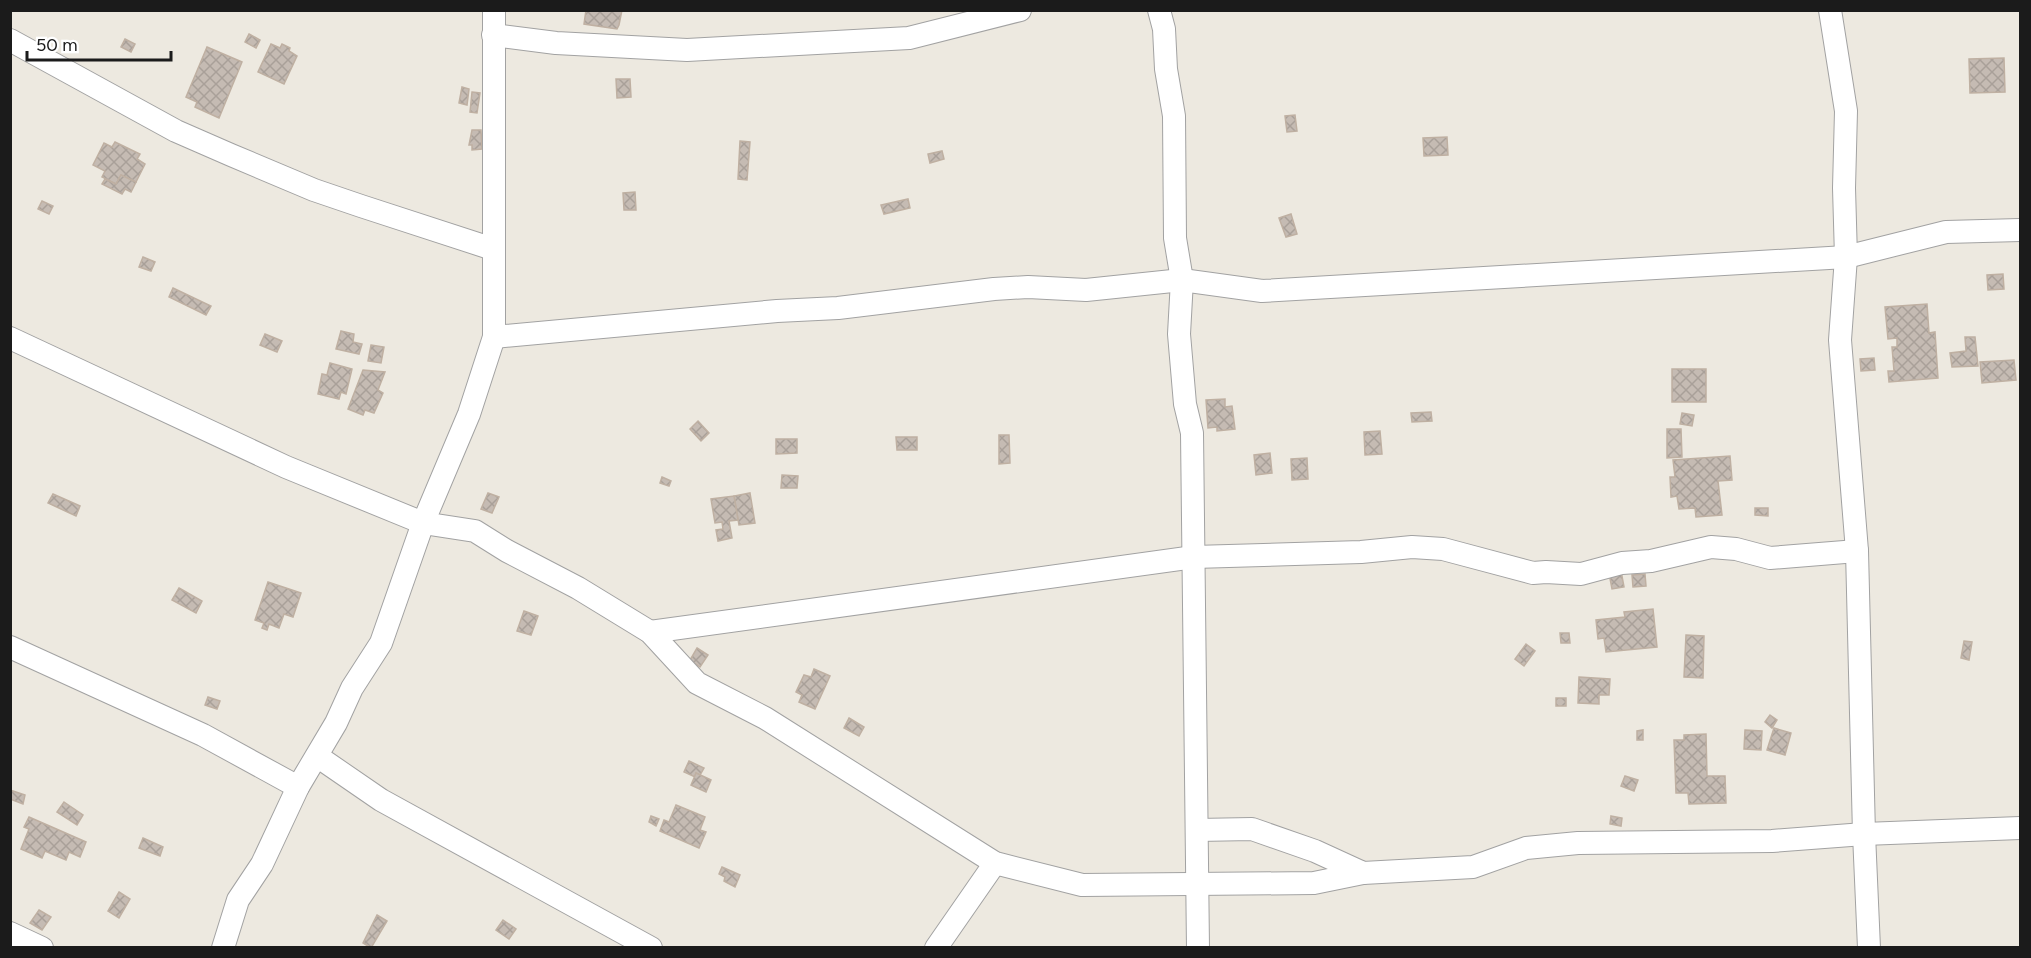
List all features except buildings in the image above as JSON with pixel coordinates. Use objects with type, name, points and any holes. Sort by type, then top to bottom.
[{"type":"street","points":[[223,948],[238,900],[262,864],[298,787],[336,723],[352,688],[381,643],[423,523],[459,440],[494,337],[494,10]]},
{"type":"street","points":[[493,35],[556,43],[687,50],[909,38],[1020,10]]},
{"type":"street","points":[[1160,10],[1174,116],[1176,238],[1182,280],[1179,334],[1185,404],[1192,433],[1198,948]]},
{"type":"street","points":[[1830,10],[1846,111],[1844,188],[1846,257],[1840,340],[1857,551],[1869,948]]},
{"type":"street","points":[[10,40],[176,130],[231,155],[314,190],[493,249]]},
{"type":"street","points":[[494,337],[777,311],[838,308],[994,289],[1028,287],[1086,290],[1182,280],[1262,291],[1846,257],[1946,232],[2020,230]]},
{"type":"street","points":[[10,338],[285,467],[423,523],[475,531],[507,551],[578,588],[650,632],[697,683],[765,718],[995,863],[1082,885],[1314,883],[1363,873],[1473,867],[1526,848],[1578,843],[1772,841],[1864,834],[2020,828]]},
{"type":"street","points":[[650,632],[1194,557],[1361,552],[1412,547],[1443,549],[1533,573],[1581,574],[1622,563],[1651,561],[1711,547],[1736,549],[1770,558],[1857,551]]},
{"type":"street","points":[[10,647],[203,735],[298,787]]},
{"type":"street","points":[[317,756],[381,800],[651,948]]},
{"type":"street","points":[[1197,830],[1252,830],[1315,851],[1363,873]]},
{"type":"street","points":[[936,948],[995,863]]},
{"type":"street","points":[[10,933],[42,948]]}]
